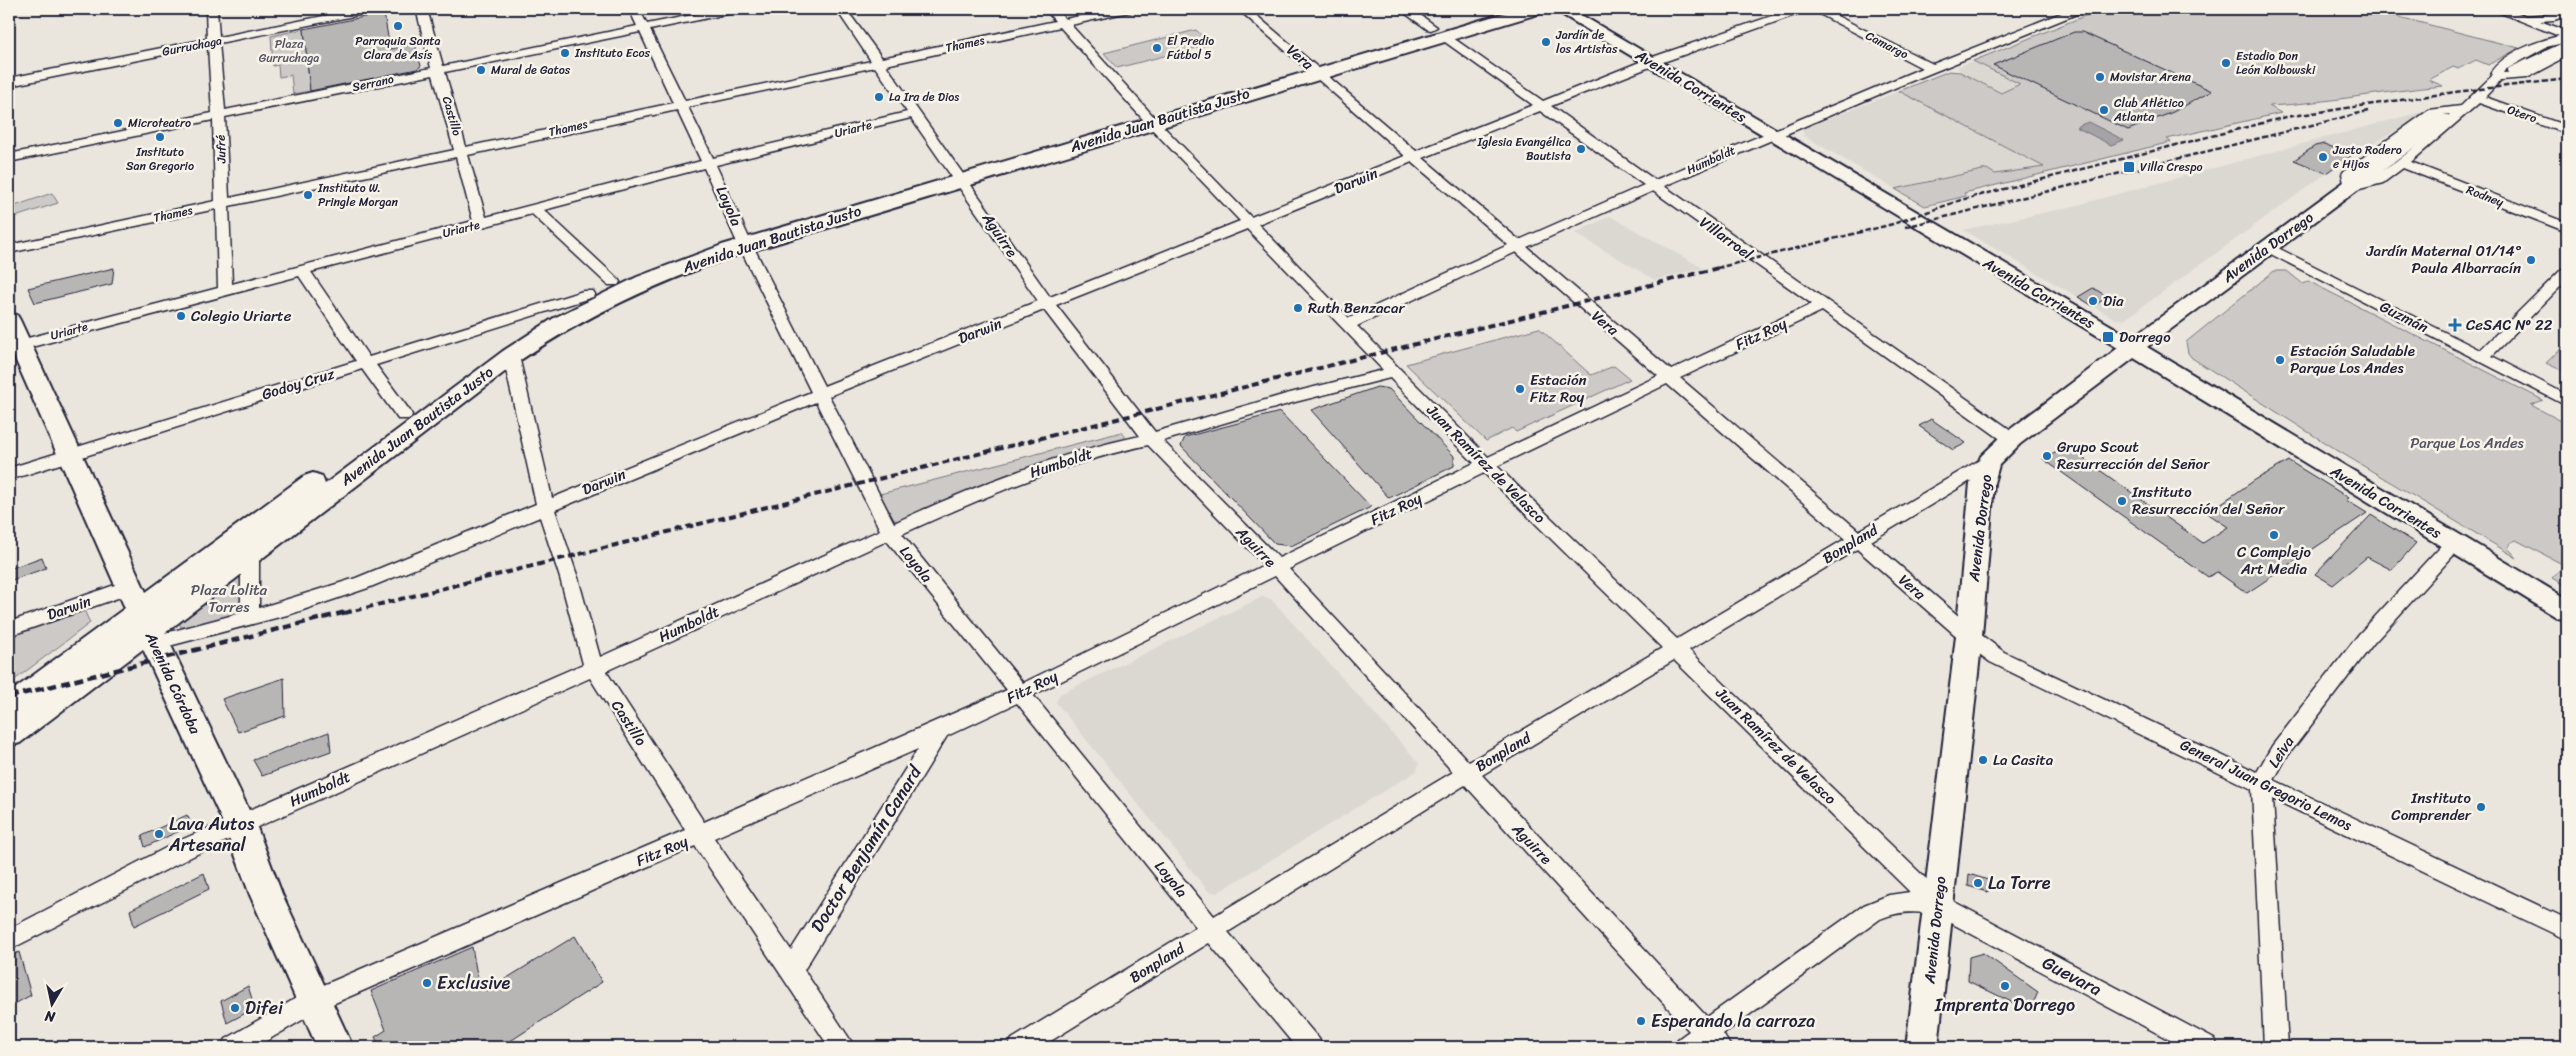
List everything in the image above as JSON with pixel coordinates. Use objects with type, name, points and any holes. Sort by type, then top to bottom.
[{"type":"main road","name":"Avenida Juan Bautista Justo","points":[[1436,31],[1490,9]]},
{"type":"main road","name":"Avenida Juan Bautista Justo","points":[[9,734],[143,618],[404,415],[528,324],[613,282],[742,237],[1436,31],[1535,9]]},
{"type":"main road","name":"Avenida Corrientes","points":[[1561,9],[2133,348],[2567,611]]},
{"type":"main road","name":"Avenida Dorrego","points":[[2509,73],[2567,46]]},
{"type":"main road","name":"Avenida Dorrego","points":[[1922,1047],[1969,636],[1982,483],[1989,462],[2012,439],[2268,247],[2352,187],[2442,117]]},
{"type":"main road","name":"Avenida Juan Bautista Justo","points":[[9,709],[143,618],[250,553],[511,356],[554,328],[742,237]]},
{"type":"main road","name":"Avenida Córdoba","points":[[9,320],[14,346],[70,455],[143,618],[240,825],[266,894],[335,1047]]},
{"type":"street","name":"Jufré","points":[[211,9],[219,115],[225,290]]},
{"type":"street","name":"Gurruchaga","points":[[9,82],[374,9]]},
{"type":"street","name":"Castillo","points":[[422,9],[481,224]]},
{"type":"street","name":"Loyola","points":[[634,9],[742,237],[889,531],[1212,930],[1312,1047]]},
{"type":"street","name":"Serrano","points":[[9,158],[737,9]]},
{"type":"street","name":"Aguirre","points":[[841,9],[1048,305],[1151,439],[1277,567],[1712,1040]]},
{"type":"street","name":"Juan Ramírez de Velasco","points":[[1050,9],[1147,117],[1347,325],[1486,465],[1937,904]]},
{"type":"street","name":"Thames","points":[[9,249],[644,111],[680,105],[1128,9]]},
{"type":"street","name":"Vera","points":[[1243,9],[1515,246],[1969,636]]},
{"type":"street","name":"Villarroel","points":[[1405,9],[1821,306],[2012,439]]},
{"type":"street","name":"Darwin","points":[[9,629],[143,618],[250,618],[354,586],[820,394],[1048,305],[1650,62],[1802,9]]},
{"type":"street","name":"Camargo","points":[[1815,9],[1932,68]]},
{"type":"street","points":[[2046,9],[2062,16]]},
{"type":"street","name":"Humboldt","points":[[1347,325],[1515,246],[1770,134],[2080,9]]},
{"type":"street","points":[[2497,9],[2567,35]]},
{"type":"street","points":[[2522,18],[2554,17],[2567,12]]},
{"type":"street","name":"Avenida Dorrego","points":[[2352,187],[2378,180],[2402,163],[2442,117],[2464,108],[2550,42],[2559,38],[2567,39]]},
{"type":"street","name":"Avenida Dorrego","points":[[2509,73],[2567,53]]},
{"type":"street","name":"Otero","points":[[2477,98],[2567,130]]},
{"type":"street","name":"Avenida Dorrego","points":[[2442,117],[2464,108]]},
{"type":"street","name":"Uriarte","points":[[14,346],[302,269],[709,164],[914,114]]},
{"type":"street","name":"Rodney","points":[[2402,163],[2567,228]]},
{"type":"street","points":[[536,210],[613,282]]},
{"type":"street","name":"Guzmán","points":[[2268,247],[2567,401]]},
{"type":"street","points":[[302,269],[365,363],[374,372],[404,415]]},
{"type":"street","points":[[2482,357],[2567,272]]},
{"type":"street","name":"Godoy Cruz","points":[[9,474],[588,294]]},
{"type":"street","name":"Fitz Roy","points":[[234,1047],[313,1001],[700,835],[1020,693],[1668,377],[1821,306]]},
{"type":"street","name":"Castillo","points":[[511,356],[545,506],[569,578],[594,668],[700,835],[843,1047]]},
{"type":"street","name":"Humboldt","points":[[9,940],[189,847],[594,668],[889,531],[956,502],[1091,452],[1151,439],[1292,398],[1394,372]]},
{"type":"street","name":"Bonpland","points":[[1020,1047],[1468,773],[1989,462]]},
{"type":"street","name":"Leiva","points":[[2276,1047],[2262,783],[2279,752],[2366,639],[2454,543]]},
{"type":"street","points":[[250,553],[250,618]]},
{"type":"street","name":"General Juan Gregorio Lemos","points":[[1969,636],[1997,657],[2567,930]]},
{"type":"street","name":"Doctor Benjamín Canard","points":[[792,969],[940,730]]},
{"type":"street","points":[[1686,1047],[1712,1040],[1872,912],[1894,902],[1913,900],[1937,904]]},
{"type":"street","name":"Guevara","points":[[1937,904],[2206,1047]]},
{"type":"shaded area","points":[[1973,61],[2021,84],[2001,93],[1960,72],[1957,67]]},
{"type":"shaded area","points":[[1899,91],[2045,167],[1995,174],[1987,169],[1895,189],[1804,136],[1802,129]]},
{"type":"shaded area","points":[[2424,111],[2428,113],[2352,155],[2124,320],[2115,319],[1963,230],[2070,207]]},
{"type":"shaded area","points":[[2088,122],[2124,140],[2111,145],[2076,127]]},
{"type":"shaded area","points":[[1610,216],[1703,268],[1655,280],[1575,233]]},
{"type":"shaded area","points":[[1262,597],[1271,599],[1419,763],[1417,771],[1217,893],[1208,891],[1056,702],[1060,694]]},
{"type":"green space","name":"Club Atlético Atlanta","points":[[2102,9],[2368,9],[2519,48],[2488,65],[2476,60],[2458,69],[2453,67],[2429,80],[2443,86],[2269,106],[2281,113],[2167,139],[2171,142],[1964,193],[1966,196],[1925,206],[1895,189],[1987,169],[1995,174],[2044,167],[1899,91],[1949,71],[1960,72],[2001,93],[2020,84],[1973,61]]},
{"type":"green space","name":"Plaza Gurruchaga","points":[[304,29],[310,91],[293,94],[291,75],[279,77],[278,65],[273,66],[271,36]]},
{"type":"green space","name":"El Predio Fútbol 5","points":[[1196,30],[1211,44],[1117,68],[1104,53]]},
{"type":"green space","points":[[52,193],[58,203],[9,219],[9,208]]},
{"type":"green space","name":"Parque Los Andes","points":[[2274,271],[2287,271],[2303,284],[2308,281],[2543,400],[2531,405],[2567,424],[2567,587],[2552,578],[2564,565],[2516,540],[2510,543],[2508,548],[2517,558],[2330,446],[2192,358],[2188,353],[2186,342]]},
{"type":"green space","name":"Estación Fitz Roy","points":[[1539,328],[1591,375],[1614,366],[1630,379],[1516,432],[1512,428],[1486,441],[1406,364]]},
{"type":"green space","points":[[2563,347],[2567,349],[2567,373],[2546,363]]},
{"type":"green space","points":[[1122,432],[1126,439],[899,522],[893,519],[880,494]]},
{"type":"green space","name":"Plaza Lolita Torres","points":[[245,571],[246,599],[241,610],[215,621],[181,627],[179,622]]},
{"type":"green space","points":[[84,610],[90,623],[9,684],[9,637]]},
{"type":"building","points":[[384,13],[390,49],[415,44],[421,66],[417,69],[310,91],[304,29]]},
{"type":"building","name":"Movistar Arena","points":[[2074,32],[2082,32],[2212,91],[2173,112],[2128,130],[1993,65]]},
{"type":"building","name":"Justo Rodero e Hijos","points":[[2324,144],[2352,155],[2326,173],[2294,160],[2315,146]]},
{"type":"building","points":[[114,268],[112,284],[35,303],[28,288]]},
{"type":"building","name":"Dia","points":[[2093,288],[2108,297],[2093,306],[2078,297]]},
{"type":"building","points":[[1377,387],[1389,389],[1454,456],[1454,466],[1389,498],[1311,410]]},
{"type":"building","points":[[1280,412],[1371,507],[1291,546],[1275,544],[1181,446],[1185,437]]},
{"type":"building","points":[[1931,419],[1966,443],[1953,450],[1919,426]]},
{"type":"building","name":"C Complejo Art Media","points":[[2067,447],[2203,543],[2228,527],[2207,513],[2255,480],[2289,461],[2349,498],[2346,500],[2367,513],[2247,593],[2217,572],[2208,577],[2043,459]]},
{"type":"building","points":[[2371,515],[2416,543],[2392,570],[2367,557],[2333,585],[2315,574]]},
{"type":"building","points":[[42,557],[46,568],[9,581],[9,569]]},
{"type":"building","points":[[284,678],[285,716],[238,732],[222,699]]},
{"type":"building","points":[[329,732],[331,751],[262,776],[253,760]]},
{"type":"building","name":"Lava Autos Artesanal","points":[[187,815],[192,825],[145,847],[142,836]]},
{"type":"building","points":[[204,873],[209,889],[134,926],[130,910]]},
{"type":"building","name":"La Torre","points":[[1969,874],[1988,880],[1988,892],[1968,886]]},
{"type":"building","points":[[575,936],[602,982],[501,1047],[380,1047],[375,1037],[386,1030],[371,991],[472,947],[477,975],[486,991]]},
{"type":"building","points":[[19,952],[31,995],[9,1007],[9,957]]},
{"type":"building","name":"Imprenta Dorrego","points":[[1983,953],[2038,992],[2030,1011],[1968,981],[1969,957]]},
{"type":"building","name":"Difei","points":[[248,986],[252,999],[244,1014],[227,1023],[221,1001]]},
{"type":"railway","points":[[1717,268],[1893,224],[1961,200],[2286,117],[2455,92],[2567,79]]},
{"type":"railway","points":[[1905,227],[2368,111]]},
{"type":"railway","points":[[345,613],[1722,267]]},
{"type":"railway","points":[[9,697],[350,611]]},
{"type":"place","name":"Parroquia Santa Clara de Asís","points":[[398,26]]},
{"type":"place","name":"Jardín de los Artistas","points":[[1546,42]]},
{"type":"place","name":"El Predio Fútbol 5","points":[[1157,48]]},
{"type":"place","name":"Instituto Ecos","points":[[565,53]]},
{"type":"place","name":"Estadio Don León Kolbowski","points":[[2226,63]]},
{"type":"place","name":"Mural de Gatos","points":[[481,70]]},
{"type":"place","name":"Movistar Arena","points":[[2100,77]]},
{"type":"place","name":"La Ira de Dios","points":[[879,97]]},
{"type":"place","name":"Club Atlético Atlanta","points":[[2104,110]]},
{"type":"place","name":"Microteatro","points":[[118,123]]},
{"type":"place","name":"Instituto San Gregorio","points":[[160,137]]},
{"type":"place","name":"Iglesia Evangélica Bautista","points":[[1581,149]]},
{"type":"place","name":"Justo Rodero e Hijos","points":[[2323,157]]},
{"type":"place","name":"Villa Crespo","points":[[2129,167]]},
{"type":"place","name":"Instituto W. Pringle Morgan","points":[[308,195]]},
{"type":"place","name":"Jardín Maternal 01/14° Paula Albarracín","points":[[2531,260]]},
{"type":"place","name":"Dia","points":[[2093,301]]},
{"type":"place","name":"Ruth Benzacar","points":[[1298,308]]},
{"type":"place","name":"Colegio Uriarte","points":[[181,316]]},
{"type":"place","name":"CeSAC Nº 22","points":[[2455,325]]},
{"type":"place","name":"Dorrego","points":[[2108,337]]},
{"type":"place","name":"Estación Saludable Parque Los Andes","points":[[2280,360]]},
{"type":"place","name":"Estación Fitz Roy","points":[[1520,389]]},
{"type":"place","name":"Grupo Scout Resurrección del Señor","points":[[2047,456]]},
{"type":"place","name":"Instituto Resurrección del Señor","points":[[2122,501]]},
{"type":"place","name":"C Complejo Art Media","points":[[2274,535]]},
{"type":"place","name":"La Casita","points":[[1983,760]]},
{"type":"place","name":"Instituto Comprender","points":[[2481,807]]},
{"type":"place","name":"Lava Autos Artesanal","points":[[159,834]]},
{"type":"place","name":"La Torre","points":[[1978,883]]},
{"type":"place","name":"Exclusive","points":[[427,983]]},
{"type":"place","name":"Imprenta Dorrego","points":[[2005,986]]},
{"type":"place","name":"Difei","points":[[235,1008]]},
{"type":"place","name":"Esperando la carroza","points":[[1641,1021]]}]
